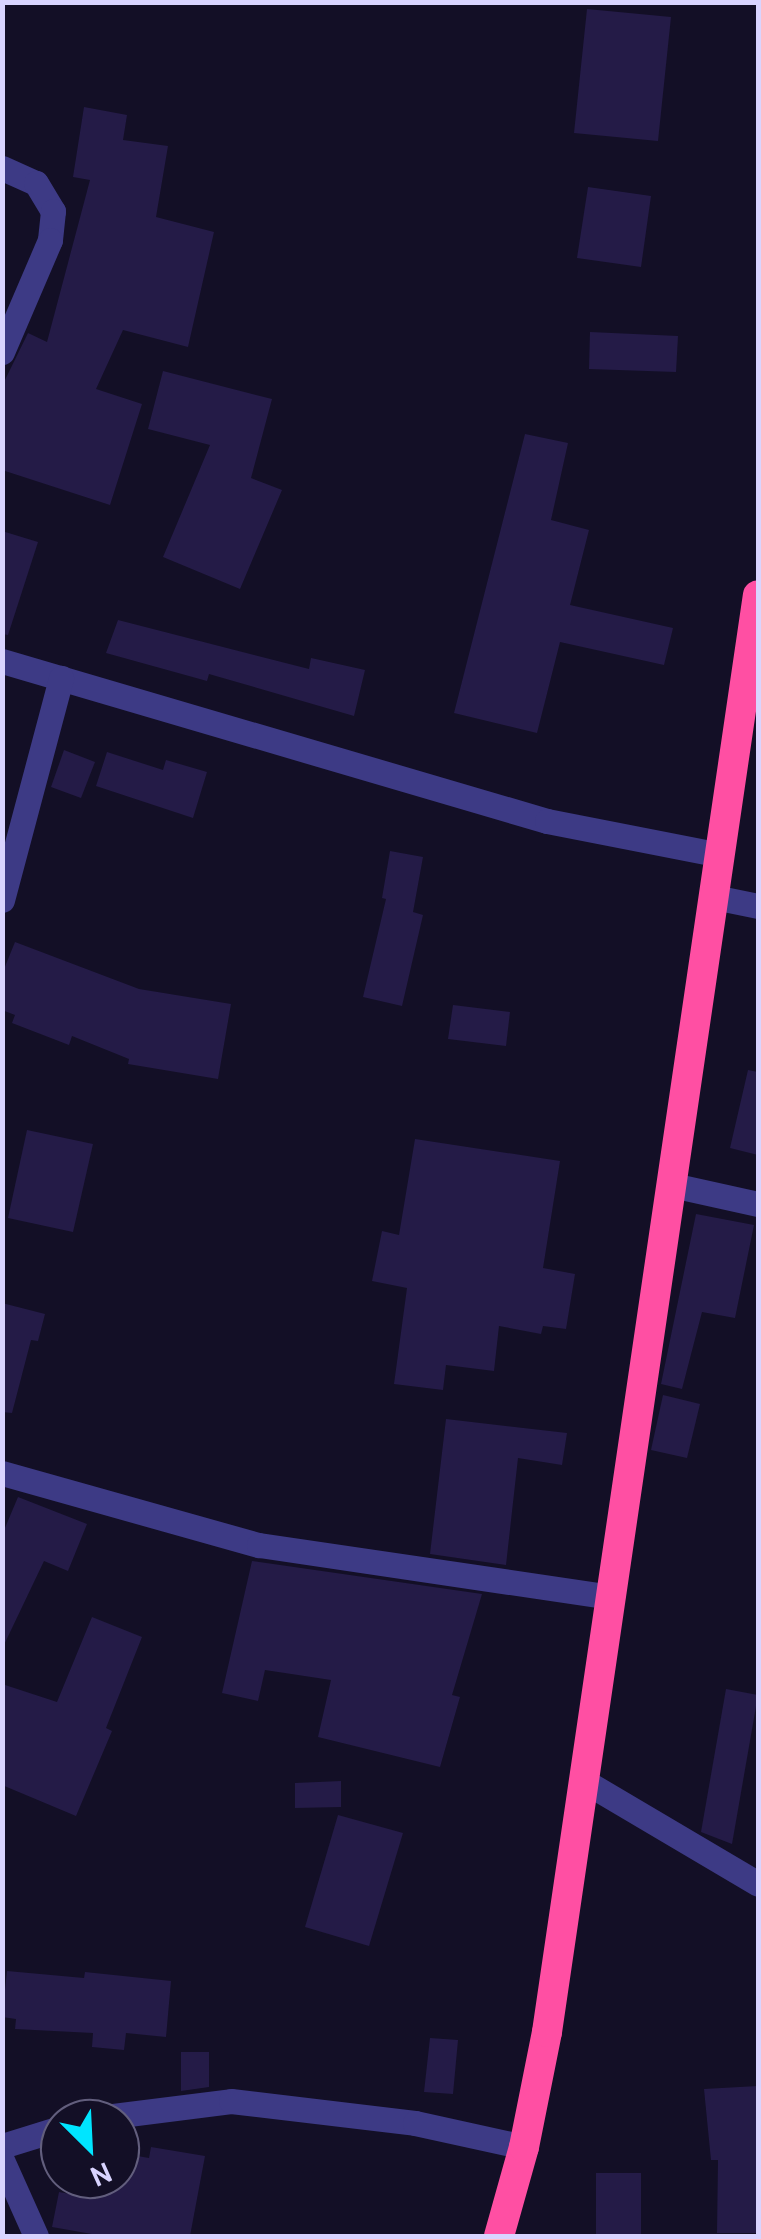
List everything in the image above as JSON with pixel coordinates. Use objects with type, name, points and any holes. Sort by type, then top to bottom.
[{"type":"highway","points":[[499,2236],[522,2155],[547,2032],[758,595]]},
{"type":"highway","points":[[522,2155],[523,2236]]},
{"type":"street","points":[[2,168],[36,182],[52,210],[50,240],[2,352]]},
{"type":"street","points":[[2,661],[546,821],[720,854]]},
{"type":"street","points":[[2,900],[61,678]]},
{"type":"street","points":[[714,897],[758,906]]},
{"type":"street","points":[[672,1185],[758,1204]]},
{"type":"street","points":[[2,1473],[260,1545],[612,1597]]},
{"type":"street","points":[[584,1781],[758,1884]]},
{"type":"street","points":[[140,2113],[231,2101],[415,2124],[522,2155]]},
{"type":"street","points":[[2,2146],[40,2134]]},
{"type":"street","points":[[2,2160],[36,2236]]},
{"type":"building","points":[[587,9],[671,17],[658,141],[574,133]]},
{"type":"building","points":[[84,107],[127,115],[123,140],[168,146],[156,217],[214,232],[188,347],[123,330],[96,389],[142,404],[110,505],[2,470],[2,386],[28,333],[47,342],[90,180],[73,177]]},
{"type":"building","points":[[588,187],[651,196],[641,267],[577,258]]},
{"type":"building","points":[[590,332],[678,336],[676,372],[589,369]]},
{"type":"building","points":[[163,371],[272,399],[251,478],[282,490],[240,589],[163,557],[210,445],[148,429]]},
{"type":"building","points":[[525,434],[568,443],[551,520],[589,530],[570,605],[673,628],[664,665],[560,642],[537,733],[454,713]]},
{"type":"building","points":[[2,531],[38,542],[8,635],[2,634]]},
{"type":"building","points":[[118,620],[309,669],[311,658],[365,670],[354,716],[209,674],[207,681],[106,653]]},
{"type":"building","points":[[64,750],[95,762],[81,798],[51,787]]},
{"type":"building","points":[[107,752],[163,770],[166,760],[207,772],[193,818],[96,786]]},
{"type":"building","points":[[390,851],[423,857],[413,912],[423,915],[402,1006],[363,997],[386,899],[382,898]]},
{"type":"building","points":[[15,942],[139,989],[231,1004],[218,1079],[128,1064],[129,1059],[72,1036],[69,1045],[12,1023],[15,1015],[2,1010],[2,974]]},
{"type":"building","points":[[453,1005],[510,1012],[506,1046],[448,1039]]},
{"type":"building","points":[[748,1070],[758,1072],[758,1155],[730,1148]]},
{"type":"building","points":[[27,1130],[93,1144],[73,1232],[8,1218]]},
{"type":"building","points":[[415,1139],[560,1161],[543,1268],[575,1274],[566,1329],[543,1326],[541,1334],[499,1326],[494,1371],[446,1365],[443,1390],[394,1384],[407,1288],[372,1281],[382,1231],[399,1235]]},
{"type":"building","points":[[696,1214],[754,1225],[735,1318],[702,1312],[682,1389],[661,1384]]},
{"type":"building","points":[[2,1303],[45,1314],[38,1341],[31,1340],[12,1413],[2,1412]]},
{"type":"building","points":[[663,1395],[700,1404],[687,1458],[651,1450]]},
{"type":"building","points":[[446,1419],[567,1433],[562,1465],[518,1458],[506,1565],[430,1554]]},
{"type":"building","points":[[18,1497],[87,1524],[68,1571],[44,1561],[2,1649],[2,1535]]},
{"type":"building","points":[[252,1561],[482,1594],[452,1695],[460,1697],[440,1767],[318,1737],[331,1680],[265,1670],[258,1701],[222,1693]]},
{"type":"building","points":[[92,1617],[142,1637],[106,1728],[112,1731],[76,1816],[2,1785],[2,1684],[57,1702]]},
{"type":"building","points":[[726,1689],[758,1695],[732,1844],[701,1832]]},
{"type":"building","points":[[341,1781],[341,1807],[295,1808],[295,1783]]},
{"type":"building","points":[[338,1815],[403,1833],[369,1946],[305,1927]]},
{"type":"building","points":[[7,1971],[84,1978],[85,1972],[171,1981],[166,2037],[126,2033],[124,2050],[92,2047],[93,2033],[15,2029],[16,2019],[2,2017]]},
{"type":"building","points":[[430,2038],[458,2040],[453,2094],[424,2092]]},
{"type":"building","points":[[181,2052],[209,2052],[209,2087],[181,2091]]},
{"type":"building","points":[[758,2086],[757,2233],[717,2233],[718,2160],[711,2160],[704,2089]]},
{"type":"building","points":[[151,2147],[205,2156],[190,2236],[103,2236],[52,2227],[58,2199],[140,2199],[140,2156],[149,2158]]},
{"type":"building","points":[[596,2173],[641,2173],[641,2236],[596,2236]]}]
